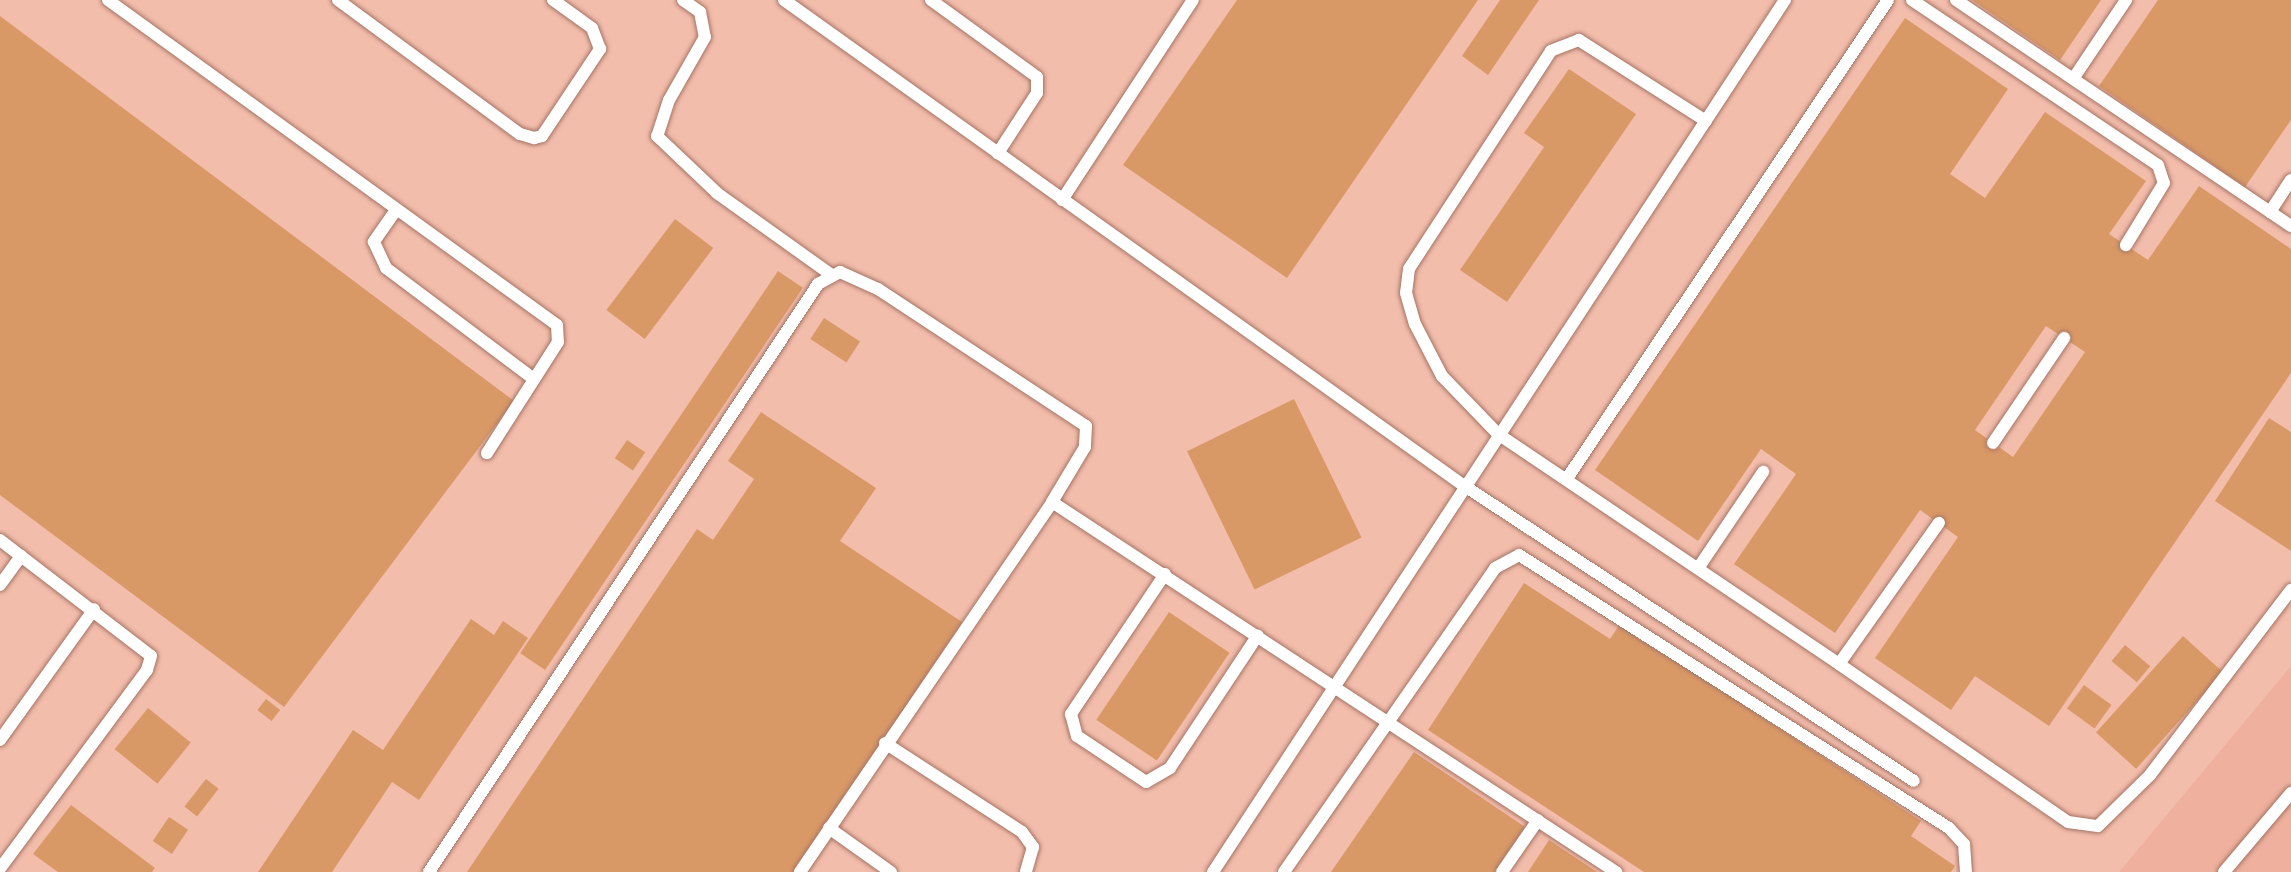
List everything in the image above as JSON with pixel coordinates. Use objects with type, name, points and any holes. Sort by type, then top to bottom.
[{"type":"lane","points":[[108,0],[557,325],[558,342],[487,453]]},
{"type":"lane","points":[[338,0],[520,134],[534,138],[542,136],[600,49],[592,28],[553,0]]},
{"type":"lane","points":[[683,0],[700,12],[705,37],[669,100],[657,136],[717,193],[830,274],[853,276],[878,289],[1086,426],[1085,447],[1052,502],[800,872]]},
{"type":"lane","points":[[784,0],[1463,485],[1914,781]]},
{"type":"lane","points":[[931,0],[1037,77],[1037,93],[998,153]]},
{"type":"lane","points":[[1062,200],[1193,0]]},
{"type":"lane","points":[[1213,872],[1463,485],[1785,0]]},
{"type":"lane","points":[[1568,477],[1888,0]]},
{"type":"lane","points":[[1912,0],[2158,165],[2164,183],[2126,245]]},
{"type":"lane","points":[[1956,0],[2075,76],[2291,226]]},
{"type":"lane","points":[[2075,76],[2126,0]]},
{"type":"lane","points":[[1706,121],[1579,40],[1564,41],[1551,51],[1427,234],[1409,269],[1406,293],[1415,324],[1442,376],[1498,434],[1568,477],[2068,822],[2098,826],[2150,775],[2291,590]]},
{"type":"lane","points":[[2270,212],[2291,180]]},
{"type":"lane","points":[[396,210],[374,242],[386,268],[534,379]]},
{"type":"lane","points":[[429,872],[830,274]]},
{"type":"lane","points":[[1993,443],[2064,338]]},
{"type":"lane","points":[[1699,567],[1763,472]]},
{"type":"lane","points":[[1052,502],[1616,872]]},
{"type":"lane","points":[[1839,664],[1939,523]]},
{"type":"lane","points":[[0,540],[142,644],[151,656],[147,670],[0,869]]},
{"type":"lane","points":[[1284,872],[1386,719],[1495,568],[1519,555],[1949,828],[1964,844],[1966,872]]},
{"type":"lane","points":[[0,585],[21,556]]},
{"type":"lane","points":[[1165,574],[1071,714],[1077,736],[1146,782],[1170,768],[1258,635]]},
{"type":"lane","points":[[0,740],[94,609]]},
{"type":"lane","points":[[885,743],[1022,832],[1033,847],[1026,872]]},
{"type":"lane","points":[[2224,872],[2291,793]]},
{"type":"lane","points":[[1502,872],[1538,820]]},
{"type":"lane","points":[[829,828],[891,872]]},
{"type":"shaded area","points":[[2291,666],[2291,872],[2119,872]]},
{"type":"building","points":[[1237,0],[1478,0],[1287,278],[1123,165]]},
{"type":"building","points":[[1500,0],[1539,0],[1488,75],[1462,56]]},
{"type":"building","points":[[1972,0],[2101,0],[2060,60]]},
{"type":"building","points":[[2158,0],[2291,0],[2291,120],[2245,187],[2099,86]]},
{"type":"building","points":[[0,16],[514,401],[284,707],[0,495]]},
{"type":"building","points":[[1905,18],[2008,89],[1950,174],[1985,198],[2045,112],[2146,181],[2109,234],[2148,260],[2199,186],[2291,249],[2291,373],[2049,726],[1975,676],[1951,710],[1875,658],[1958,537],[1920,510],[1835,633],[1734,564],[1796,474],[1761,449],[1698,541],[1595,470]],"holes":[[[2046,326],[2085,352],[2013,457],[1975,430]]]},
{"type":"building","points":[[1569,69],[1636,114],[1507,302],[1460,270],[1544,147],[1524,133]]},
{"type":"building","points":[[675,219],[713,248],[645,339],[606,310]]},
{"type":"building","points":[[778,271],[803,288],[545,670],[520,653]]},
{"type":"building","points":[[824,318],[860,341],[846,362],[810,339]]},
{"type":"building","points":[[1294,399],[1362,537],[1255,590],[1187,451]]},
{"type":"building","points":[[761,412],[876,488],[840,541],[962,622],[795,872],[467,872],[697,529],[713,540],[754,479],[728,461]]},
{"type":"building","points":[[2269,418],[2291,432],[2291,551],[2215,501]]},
{"type":"building","points":[[627,440],[645,452],[633,471],[615,458]]},
{"type":"building","points":[[1524,583],[1610,639],[1620,624],[1921,821],[1911,836],[1955,866],[1951,872],[1644,872],[1428,730]]},
{"type":"building","points":[[1169,612],[1230,653],[1157,761],[1096,720]]},
{"type":"building","points":[[471,619],[494,635],[503,621],[528,638],[419,800],[392,782],[332,872],[258,872],[353,730],[383,750]]},
{"type":"building","points":[[2183,636],[2223,672],[2136,769],[2096,733]]},
{"type":"building","points":[[2125,645],[2150,666],[2137,682],[2112,661]]},
{"type":"building","points":[[2084,685],[2112,705],[2094,728],[2067,708]]},
{"type":"building","points":[[266,699],[280,710],[272,721],[257,710]]},
{"type":"building","points":[[148,708],[191,743],[157,784],[115,749]]},
{"type":"building","points":[[1414,752],[1525,827],[1495,872],[1331,872]]},
{"type":"building","points":[[206,779],[219,789],[197,816],[184,807]]},
{"type":"building","points":[[71,805],[155,868],[152,872],[58,872],[33,854]]},
{"type":"building","points":[[169,817],[188,830],[172,854],[153,841]]},
{"type":"building","points":[[1549,840],[1597,872],[1528,872]]}]
